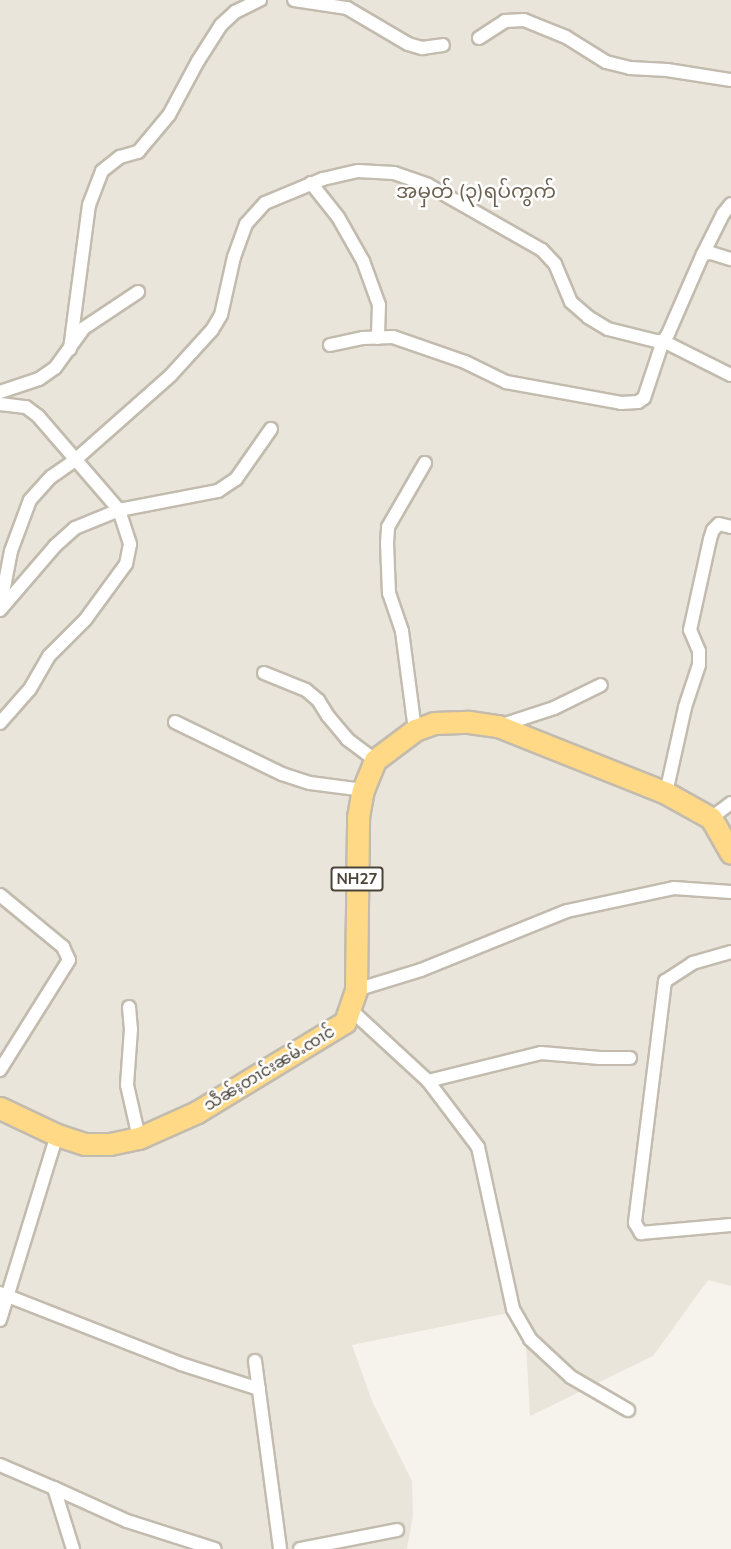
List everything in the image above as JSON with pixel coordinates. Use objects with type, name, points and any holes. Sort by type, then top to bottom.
[{"type":"highway","points":[[375,760],[415,730],[434,723],[469,722],[498,726],[666,793],[711,818],[731,853]]},
{"type":"highway","name":"NH27","points":[[354,1000],[358,817],[363,790],[375,760]]},
{"type":"highway","name":"သဵၼ်ႈတၢင်းၼမ်ႉၸၢင်","points":[[0,1108],[57,1135],[85,1144],[110,1144],[139,1138],[197,1112],[317,1041],[345,1022],[354,1000]]},
{"type":"street","points":[[70,349],[89,205],[102,171],[120,157],[138,152],[169,115],[198,61],[221,25],[235,12],[260,0]]},
{"type":"street","points":[[294,0],[347,8],[408,44],[422,48],[443,45]]},
{"type":"street","points":[[478,38],[505,21],[524,20],[566,37],[606,62],[630,68],[667,70],[731,80]]},
{"type":"street","points":[[0,609],[11,551],[19,523],[30,500],[51,477],[75,460],[171,375],[212,330],[221,315],[234,257],[246,224],[265,203],[311,183],[358,171],[394,173],[428,185],[542,250],[555,264],[571,302],[588,318],[608,329],[633,337],[663,341],[731,375]]},
{"type":"street","points":[[311,183],[338,217],[363,261],[379,305],[378,338]]},
{"type":"street","points":[[330,345],[393,337],[455,358],[506,382],[621,403],[638,402],[644,398],[663,341],[703,254],[723,214],[731,204]]},
{"type":"street","points":[[703,254],[711,253],[731,259]]},
{"type":"street","points":[[0,392],[39,379],[55,368],[84,328],[138,292]]},
{"type":"street","points":[[0,404],[26,407],[38,416],[119,510],[128,531],[130,544],[126,564],[86,620],[49,656],[29,690],[0,723]]},
{"type":"street","points":[[0,609],[55,546],[75,528],[119,510],[218,491],[236,479],[271,429]]},
{"type":"street","points":[[415,730],[402,631],[389,593],[387,543],[388,527],[425,463]]},
{"type":"street","points":[[666,793],[685,707],[699,665],[699,651],[690,630],[710,539],[713,530],[719,524],[731,527]]},
{"type":"street","points":[[264,673],[306,690],[318,700],[347,739],[375,760]]},
{"type":"street","points":[[498,726],[554,708],[601,685]]},
{"type":"street","points":[[176,722],[282,774],[310,783],[363,790]]},
{"type":"street","points":[[711,818],[731,803]]},
{"type":"street","points":[[628,1410],[572,1377],[530,1339],[513,1309],[478,1147],[428,1081],[354,1000],[421,970],[567,911],[674,888],[731,892]]},
{"type":"street","points":[[0,895],[63,947],[69,960],[0,1070]]},
{"type":"street","points":[[731,952],[693,963],[665,981],[635,1223],[641,1233],[731,1225]]},
{"type":"street","points":[[129,1007],[131,1029],[127,1085],[139,1138]]},
{"type":"street","points":[[428,1081],[541,1053],[630,1058]]},
{"type":"street","points":[[0,1320],[4,1294],[57,1135]]},
{"type":"street","points":[[4,1294],[181,1364],[259,1389]]},
{"type":"street","points":[[255,1361],[280,1549]]},
{"type":"street","points":[[0,1465],[127,1521],[215,1549]]},
{"type":"street","points":[[54,1488],[74,1549]]},
{"type":"street","points":[[300,1549],[397,1530]]},
{"type":"shaded area","points":[[0,0],[731,0],[731,1286],[708,1280],[653,1356],[530,1416],[524,1310],[352,1345],[372,1401],[412,1481],[413,1515],[407,1549],[0,1549]]},
{"type":"district","name":"အမှတ် (၃)ရပ်ကွက်","points":[[476,190]]}]
